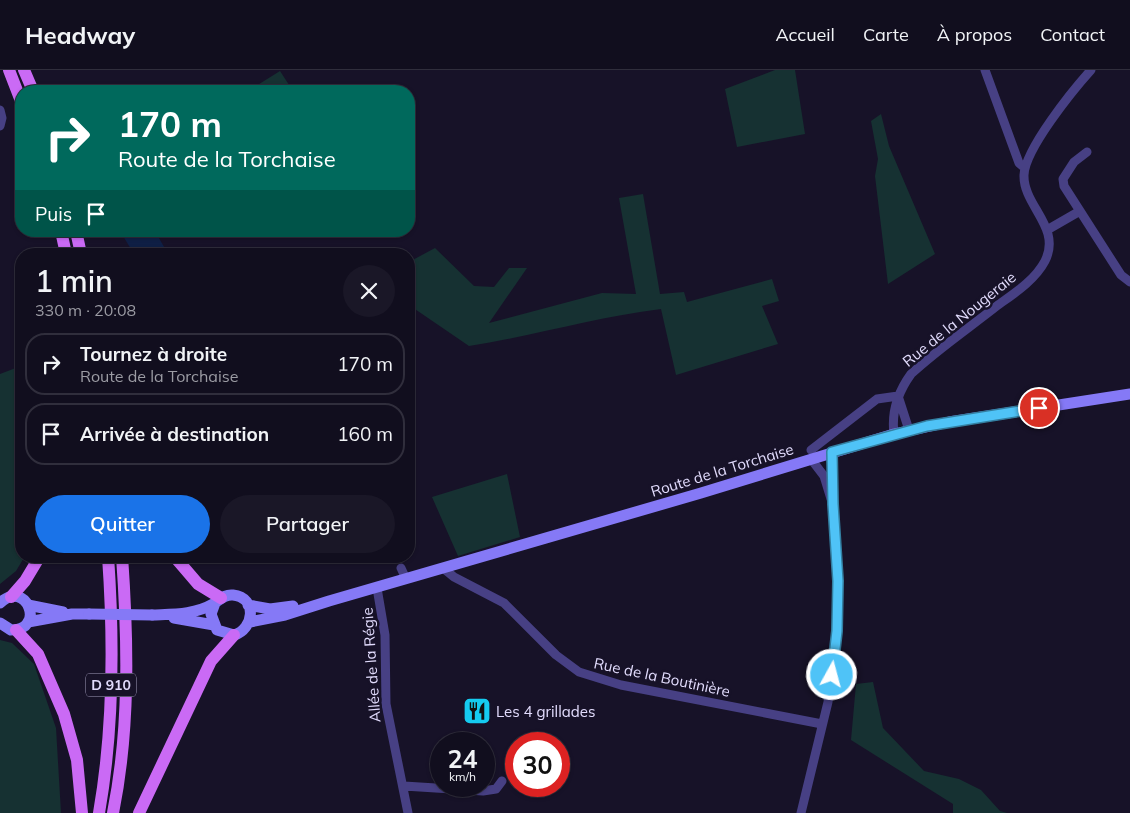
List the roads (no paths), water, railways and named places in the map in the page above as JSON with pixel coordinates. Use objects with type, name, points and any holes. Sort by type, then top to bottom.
[{"type":"main road","points":[[9,70],[15,86]]},
{"type":"main road","points":[[24,70],[30,85]]},
{"type":"main road","name":"Route de la Torchaise","points":[[250,622],[286,616],[329,601],[377,588],[403,573],[443,568],[701,493],[811,455],[832,452],[909,430],[1130,394]]},
{"type":"main road","points":[[3,601],[25,581],[36,563]]},
{"type":"main road","name":"D 910","points":[[98,813],[108,747],[111,692],[111,600],[108,563]]},
{"type":"main road","name":"D 910","points":[[113,813],[120,766],[126,693],[122,563]]},
{"type":"main road","points":[[180,563],[198,584],[218,600]]},
{"type":"main road","points":[[0,623],[6,629],[16,630],[28,622],[72,614],[152,615],[195,611],[233,595],[240,597],[248,605],[251,616],[250,622],[243,631],[234,635],[211,661],[139,813]]},
{"type":"main road","points":[[3,601],[21,598],[28,605],[30,613],[28,622]]},
{"type":"main road","points":[[218,600],[211,614],[214,625],[222,633],[234,635]]},
{"type":"main road","name":"Route de la Torchaise","points":[[248,605],[276,609],[329,601]]},
{"type":"main road","points":[[28,605],[72,614]]},
{"type":"main road","points":[[152,615],[214,625]]},
{"type":"main road","points":[[16,630],[38,654],[64,714],[77,760],[82,813]]},
{"type":"street","points":[[985,70],[1016,156],[1019,163],[1025,168],[1036,144],[1070,94],[1091,70]]},
{"type":"street","points":[[0,110],[0,126]]},
{"type":"street","points":[[1087,152],[1074,162],[1063,179],[1064,186],[1121,275],[1130,282]]},
{"type":"street","name":"Rue de la Nougeraie","points":[[898,396],[906,381],[920,366],[1023,286],[1046,259],[1048,250],[1047,230],[1027,189],[1025,168]]},
{"type":"street","points":[[1047,230],[1080,211]]},
{"type":"street","points":[[898,396],[909,430]]},
{"type":"street","points":[[894,434],[894,406],[898,396]]},
{"type":"street","points":[[833,504],[824,476],[811,455],[877,399],[898,396]]},
{"type":"street","points":[[801,813],[828,702],[837,631],[838,581],[832,452]]},
{"type":"street","name":"Rue de la Boutinière","points":[[443,568],[454,577],[504,603],[556,655],[579,672],[621,684],[822,724]]},
{"type":"street","name":"Allée de la Régie","points":[[377,588],[385,635],[386,704],[408,813]]},
{"type":"street","points":[[404,786],[483,791],[496,789],[502,781]]},
{"type":"water","points":[[124,237],[158,237],[165,248],[130,248]]},
{"type":"place","name":"Les 4 grillades","points":[[477,711]]}]
